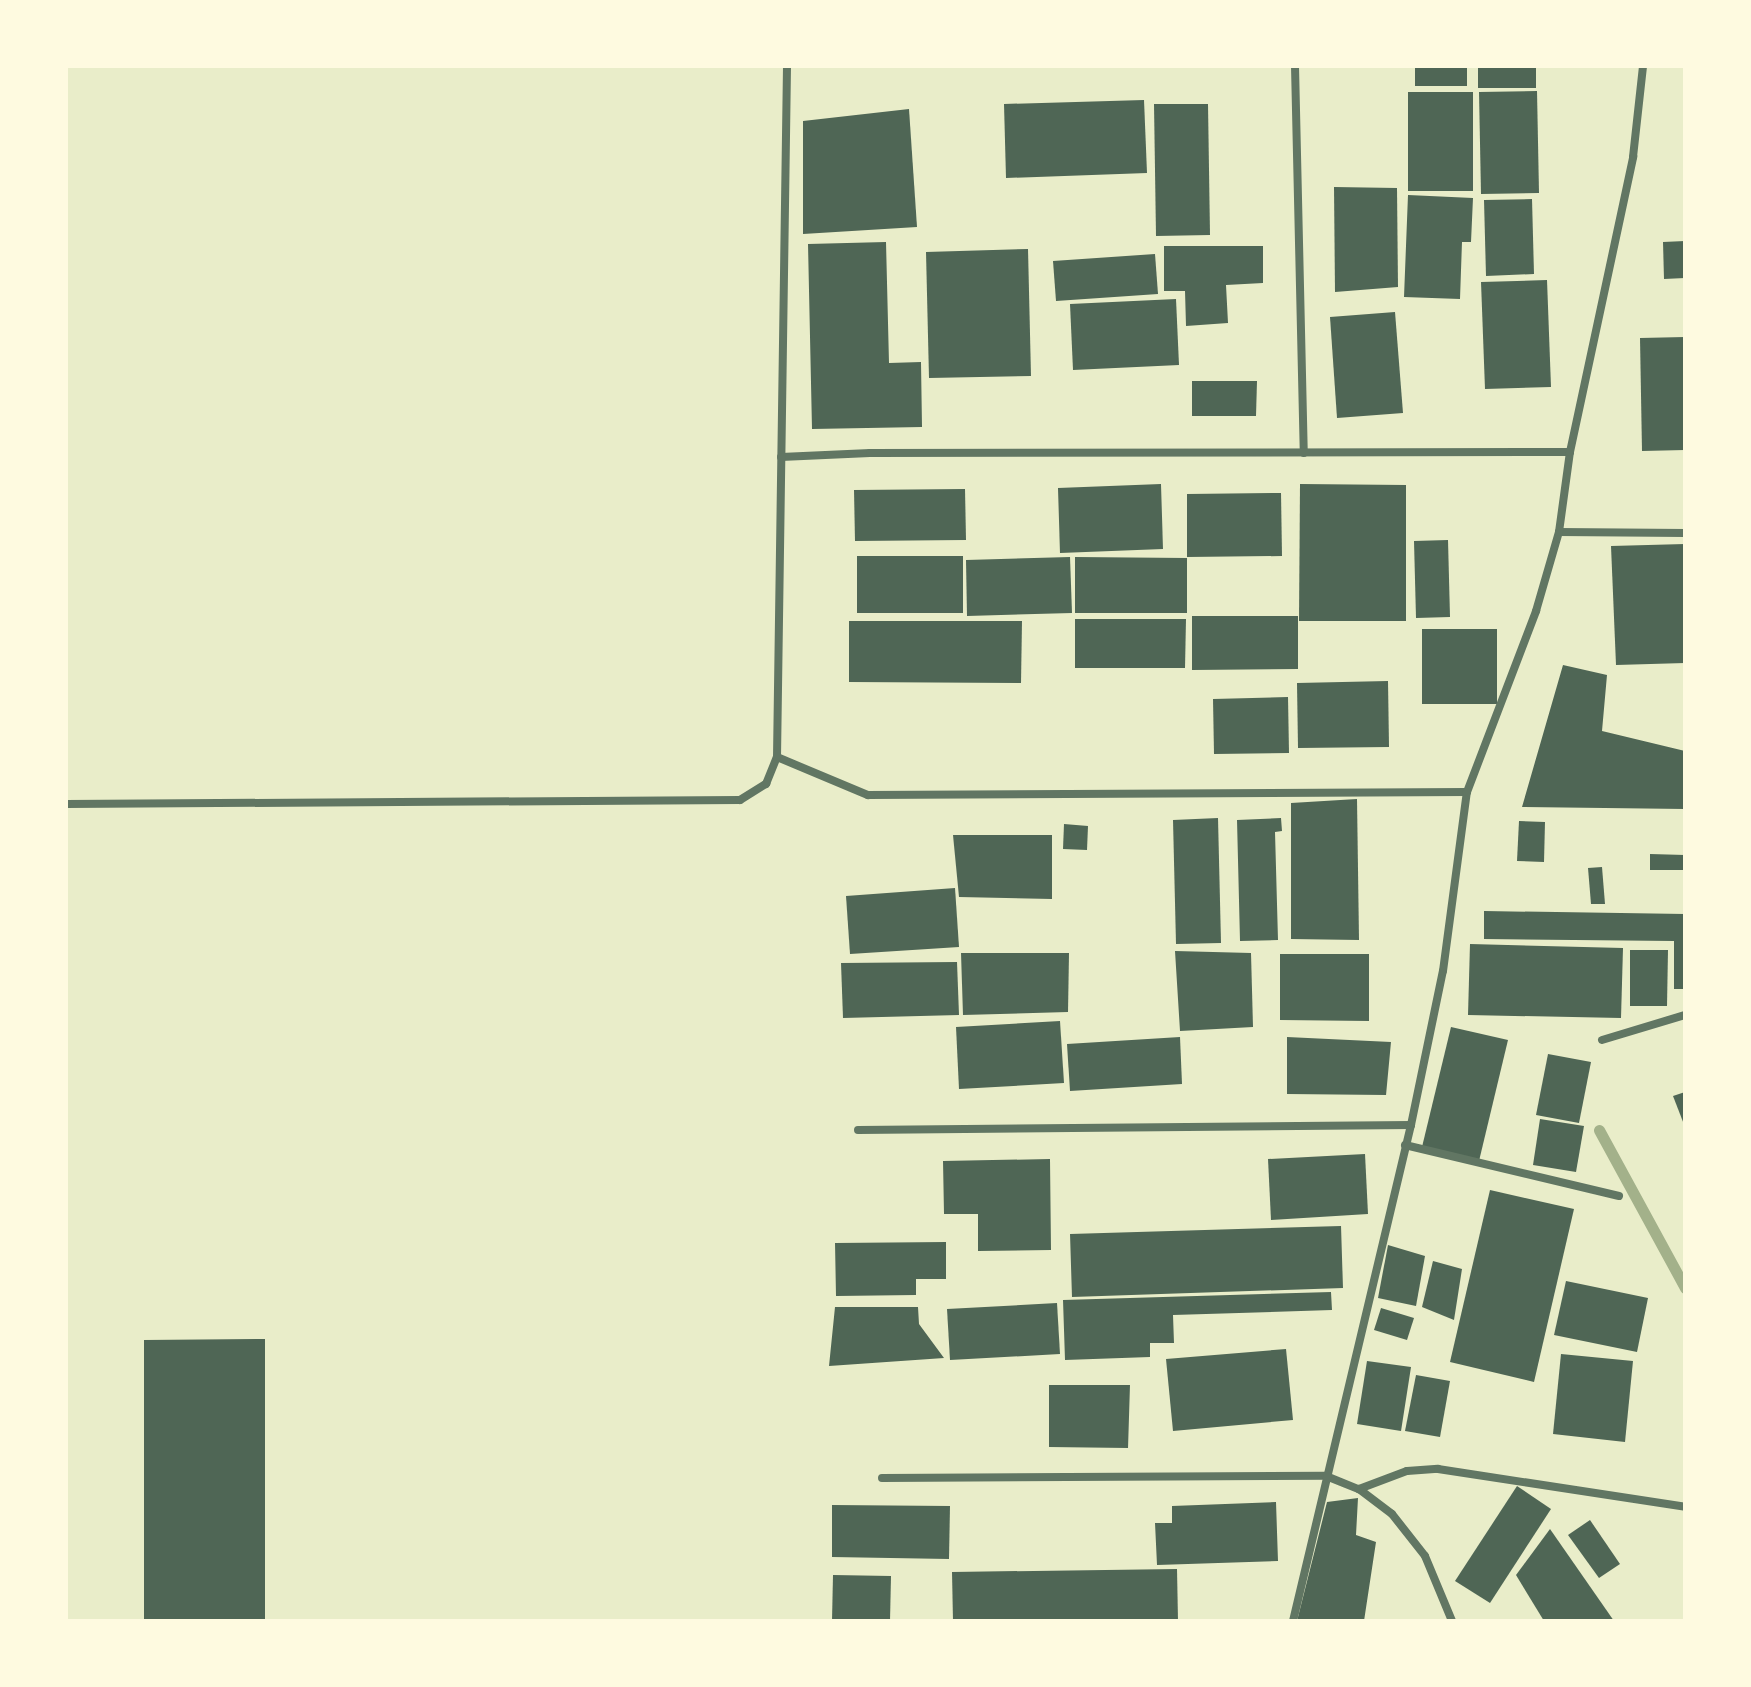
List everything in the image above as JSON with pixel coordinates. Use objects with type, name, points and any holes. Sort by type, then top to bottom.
[{"type":"street","points":[[66,804],[740,800],[766,784],[777,757],[787,66]]},
{"type":"street","points":[[1295,66],[1304,453]]},
{"type":"street","points":[[1293,1621],[1411,1125],[1443,971],[1467,792],[1536,611],[1559,532],[1570,452],[1633,157],[1643,66]]},
{"type":"street","points":[[781,457],[870,453],[1570,452]]},
{"type":"street","points":[[1559,532],[1685,533]]},
{"type":"street","points":[[777,757],[868,795],[1467,792]]},
{"type":"street","points":[[1602,1040],[1685,1015]]},
{"type":"street","points":[[858,1130],[1411,1125]]},
{"type":"street","points":[[1405,1145],[1619,1196]]},
{"type":"street","points":[[1359,1489],[1407,1471],[1438,1469],[1685,1507]]},
{"type":"street","points":[[882,1478],[1326,1476],[1359,1489],[1392,1514],[1425,1556],[1452,1621]]},
{"type":"building","points":[[1415,66],[1467,66],[1467,86],[1415,86]]},
{"type":"building","points":[[1478,66],[1536,66],[1536,88],[1478,88]]},
{"type":"building","points":[[1537,91],[1539,193],[1481,194],[1479,92]]},
{"type":"building","points":[[1408,92],[1473,92],[1473,191],[1408,191]]},
{"type":"building","points":[[1144,100],[1147,173],[1006,178],[1004,104]]},
{"type":"building","points":[[1154,104],[1208,104],[1210,235],[1156,236]]},
{"type":"building","points":[[909,109],[917,227],[803,234],[803,121]]},
{"type":"building","points":[[1334,187],[1397,188],[1398,287],[1335,292]]},
{"type":"building","points":[[1408,195],[1473,198],[1471,242],[1462,242],[1460,299],[1404,297]]},
{"type":"building","points":[[1532,199],[1534,274],[1486,276],[1484,200]]},
{"type":"building","points":[[1685,241],[1685,278],[1664,279],[1663,242]]},
{"type":"building","points":[[886,242],[889,363],[921,362],[922,427],[812,429],[808,244]]},
{"type":"building","points":[[1164,246],[1263,246],[1263,283],[1226,285],[1228,323],[1186,326],[1185,291],[1164,291]]},
{"type":"building","points":[[1028,249],[1031,376],[929,378],[926,252]]},
{"type":"building","points":[[1155,254],[1158,294],[1056,301],[1053,261]]},
{"type":"building","points":[[1547,280],[1551,387],[1485,389],[1481,282]]},
{"type":"building","points":[[1176,299],[1179,365],[1073,370],[1070,304]]},
{"type":"building","points":[[1395,312],[1403,413],[1337,418],[1330,317]]},
{"type":"building","points":[[1685,337],[1685,450],[1642,451],[1640,338]]},
{"type":"building","points":[[1192,381],[1257,381],[1256,416],[1192,416]]},
{"type":"building","points":[[1161,484],[1163,549],[1060,553],[1058,488]]},
{"type":"building","points":[[1300,484],[1406,485],[1406,621],[1299,621]]},
{"type":"building","points":[[965,489],[966,540],[855,541],[854,490]]},
{"type":"building","points":[[1281,493],[1282,556],[1187,557],[1187,494]]},
{"type":"building","points":[[1448,540],[1450,617],[1416,618],[1414,541]]},
{"type":"building","points":[[1685,544],[1685,663],[1616,665],[1611,546]]},
{"type":"building","points":[[857,556],[963,556],[963,613],[857,613]]},
{"type":"building","points":[[1070,557],[1072,613],[967,616],[966,560]]},
{"type":"building","points":[[1075,557],[1187,558],[1187,613],[1075,613]]},
{"type":"building","points":[[1192,616],[1298,616],[1298,669],[1192,670]]},
{"type":"building","points":[[1075,619],[1186,619],[1185,668],[1075,668]]},
{"type":"building","points":[[849,621],[1022,621],[1021,683],[849,682]]},
{"type":"building","points":[[1422,629],[1497,629],[1497,704],[1422,704]]},
{"type":"building","points":[[1563,665],[1607,675],[1602,731],[1685,751],[1685,809],[1522,807]]},
{"type":"building","points":[[1388,681],[1389,747],[1298,748],[1297,683]]},
{"type":"building","points":[[1288,697],[1289,753],[1214,754],[1213,699]]},
{"type":"building","points":[[1357,799],[1359,940],[1291,939],[1291,803]]},
{"type":"building","points":[[1218,818],[1221,943],[1176,944],[1173,820]]},
{"type":"building","points":[[1281,818],[1282,831],[1275,832],[1278,940],[1240,941],[1237,820]]},
{"type":"building","points":[[1519,821],[1545,822],[1544,862],[1517,861]]},
{"type":"building","points":[[1064,824],[1088,826],[1087,850],[1063,849]]},
{"type":"building","points":[[953,835],[1052,835],[1052,899],[959,897]]},
{"type":"building","points":[[1650,854],[1685,855],[1685,870],[1650,870]]},
{"type":"building","points":[[1602,867],[1605,904],[1591,904],[1588,868]]},
{"type":"building","points":[[955,888],[959,947],[850,954],[846,896]]},
{"type":"building","points":[[1484,911],[1685,914],[1685,989],[1674,989],[1674,941],[1484,939]]},
{"type":"building","points":[[1470,944],[1623,948],[1621,1018],[1468,1015]]},
{"type":"building","points":[[1630,950],[1668,950],[1667,1006],[1630,1006]]},
{"type":"building","points":[[1175,951],[1251,953],[1253,1027],[1180,1031]]},
{"type":"building","points":[[961,953],[1069,953],[1068,1012],[963,1015]]},
{"type":"building","points":[[1280,954],[1369,954],[1369,1021],[1280,1020]]},
{"type":"building","points":[[957,962],[959,1015],[843,1018],[841,963]]},
{"type":"building","points":[[1060,1021],[1064,1083],[959,1089],[956,1027]]},
{"type":"building","points":[[1451,1027],[1508,1040],[1479,1161],[1422,1147]]},
{"type":"building","points":[[1180,1037],[1182,1084],[1070,1091],[1067,1044]]},
{"type":"building","points":[[1287,1037],[1391,1042],[1386,1095],[1287,1094]]},
{"type":"building","points":[[1548,1054],[1591,1062],[1579,1123],[1536,1115]]},
{"type":"building","points":[[1685,1092],[1685,1127],[1673,1096]]},
{"type":"building","points":[[1540,1119],[1584,1126],[1576,1172],[1533,1165]]},
{"type":"building","points":[[1365,1154],[1368,1214],[1271,1220],[1268,1159]]},
{"type":"building","points":[[1050,1159],[1051,1250],[978,1251],[978,1214],[944,1214],[943,1161]]},
{"type":"building","points":[[1490,1190],[1574,1209],[1534,1382],[1450,1362]]},
{"type":"building","points":[[1341,1226],[1343,1288],[1072,1297],[1070,1234]]},
{"type":"building","points":[[946,1242],[946,1279],[916,1279],[916,1295],[836,1296],[835,1243]]},
{"type":"building","points":[[1388,1245],[1425,1256],[1416,1306],[1378,1298]]},
{"type":"building","points":[[1433,1261],[1462,1269],[1454,1320],[1422,1307]]},
{"type":"building","points":[[1566,1281],[1648,1298],[1637,1352],[1554,1335]]},
{"type":"building","points":[[1331,1292],[1332,1310],[1173,1315],[1174,1343],[1150,1343],[1150,1357],[1065,1360],[1063,1300]]},
{"type":"building","points":[[1057,1303],[1060,1354],[950,1360],[947,1309]]},
{"type":"building","points":[[835,1307],[918,1307],[919,1324],[944,1358],[829,1366]]},
{"type":"building","points":[[1381,1308],[1414,1318],[1407,1340],[1374,1330]]},
{"type":"building","points":[[265,1339],[265,1621],[144,1621],[144,1340]]},
{"type":"building","points":[[1286,1349],[1293,1420],[1173,1431],[1166,1359]]},
{"type":"building","points":[[1561,1354],[1633,1361],[1625,1442],[1553,1434]]},
{"type":"building","points":[[1367,1361],[1411,1367],[1401,1431],[1357,1424]]},
{"type":"building","points":[[1416,1375],[1450,1381],[1440,1437],[1405,1431]]},
{"type":"building","points":[[1049,1385],[1130,1385],[1128,1448],[1049,1447]]},
{"type":"building","points":[[1517,1486],[1551,1509],[1490,1603],[1455,1581]]},
{"type":"building","points":[[1358,1498],[1356,1535],[1376,1542],[1364,1621],[1297,1621],[1327,1502]]},
{"type":"building","points":[[1276,1502],[1278,1561],[1157,1565],[1155,1523],[1172,1523],[1172,1506]]},
{"type":"building","points":[[832,1505],[950,1506],[949,1559],[832,1557]]},
{"type":"building","points":[[1590,1520],[1620,1564],[1599,1578],[1568,1535]]},
{"type":"building","points":[[1550,1529],[1614,1621],[1544,1621],[1516,1575]]},
{"type":"building","points":[[1177,1569],[1178,1621],[953,1621],[952,1572]]},
{"type":"building","points":[[833,1575],[891,1576],[890,1621],[832,1621]]},
{"type":"waterway","points":[[1599,1130],[1685,1288]]}]
